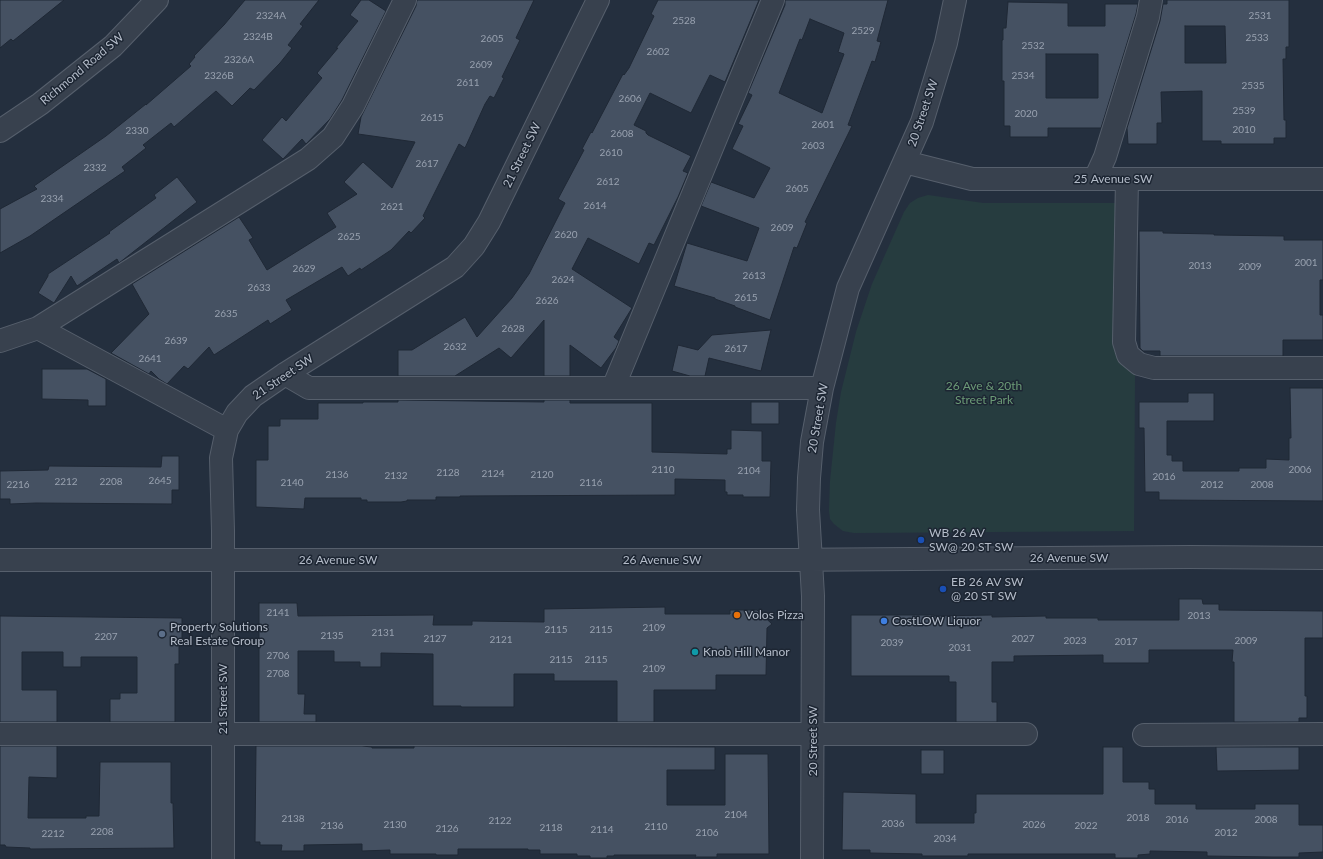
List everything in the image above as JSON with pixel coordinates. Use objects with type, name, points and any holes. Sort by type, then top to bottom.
[{"type":"street","name":"Richmond Road SW","points":[[0,131],[40,104],[113,46],[157,0]]},
{"type":"street","points":[[0,341],[38,328],[308,159],[333,137],[353,106],[405,0]]},
{"type":"street","name":"21 Street SW","points":[[223,859],[223,560],[221,458],[227,430],[237,413],[253,396],[285,374],[455,267],[474,246],[489,222],[598,0]]},
{"type":"street","points":[[613,388],[773,0]]},
{"type":"street","name":"20 Street SW","points":[[812,859],[813,596],[808,510],[812,442],[822,388],[848,288],[922,122],[946,43],[955,0]]},
{"type":"street","points":[[1095,179],[1105,157],[1152,0]]},
{"type":"street","name":"25 Avenue SW","points":[[905,162],[972,179],[1323,179]]},
{"type":"street","points":[[1126,179],[1124,342],[1128,355],[1139,364],[1154,368],[1323,368]]},
{"type":"street","points":[[38,328],[227,430]]},
{"type":"street","points":[[285,374],[309,388],[822,388]]},
{"type":"street","name":"26 Avenue SW","points":[[0,560],[774,560],[1190,557],[1323,558]]},
{"type":"street","points":[[0,734],[1026,734]]},
{"type":"street","points":[[1144,735],[1323,734]]},
{"type":"green space","name":"26 Ave & 20th Street Park","points":[[928,195],[983,203],[1115,203],[1115,346],[1135,374],[1134,531],[854,533],[843,531],[830,519],[830,481],[836,423],[841,392],[856,332],[872,284],[904,212],[910,203],[918,198]]},
{"type":"building","points":[[0,0],[64,0],[13,41],[11,39],[0,48]]},
{"type":"building","points":[[245,0],[319,0],[300,24],[303,26],[288,45],[292,48],[254,90],[250,88],[232,106],[216,91],[174,127],[171,123],[143,145],[146,148],[122,167],[125,171],[30,236],[0,253],[0,209],[37,189],[34,186],[106,136],[146,105],[191,66],[189,64],[195,57],[194,56],[224,25]]},
{"type":"building","points":[[361,0],[369,0],[386,11],[342,100],[330,119],[306,144],[302,139],[283,159],[262,140],[282,117],[286,121],[322,78],[317,73],[358,21],[350,15]]},
{"type":"building","points":[[417,0],[534,0],[516,38],[520,40],[502,77],[504,78],[494,98],[490,96],[485,104],[465,148],[459,144],[423,216],[425,218],[411,233],[409,231],[391,250],[361,270],[360,268],[348,276],[342,267],[286,300],[292,310],[270,324],[268,320],[214,355],[209,347],[188,369],[184,366],[167,384],[151,371],[149,374],[111,353],[149,314],[132,284],[239,217],[253,238],[249,240],[267,270],[336,227],[327,213],[357,194],[344,182],[363,162],[392,188],[415,142],[358,134],[361,117],[416,6]]},
{"type":"building","points":[[658,0],[759,0],[725,82],[710,75],[691,113],[650,93],[634,125],[646,131],[648,135],[691,156],[683,171],[688,173],[678,197],[654,245],[649,243],[639,264],[588,238],[572,269],[632,308],[614,337],[619,341],[616,348],[601,368],[570,345],[570,376],[544,376],[544,320],[511,358],[499,348],[455,376],[398,376],[398,350],[412,350],[465,317],[477,337],[512,298],[529,274],[565,203],[558,199],[584,150],[582,149],[591,132],[592,133],[623,74],[624,75],[629,68],[654,16],[651,14]]},
{"type":"building","points":[[785,0],[888,0],[877,41],[881,42],[875,62],[872,61],[848,125],[852,126],[805,222],[807,223],[797,248],[794,247],[770,320],[715,298],[674,286],[687,243],[747,261],[759,228],[701,206],[711,182],[754,198],[770,168],[732,149],[743,126],[738,124],[752,95],[748,93],[785,5]],"holes":[[[810,19],[844,33],[838,52],[844,54],[822,113],[779,93],[800,39],[802,40]]]},
{"type":"building","points":[[1167,0],[1289,0],[1289,47],[1286,47],[1286,59],[1283,59],[1284,120],[1286,120],[1286,138],[1274,138],[1274,144],[1221,144],[1221,141],[1202,141],[1202,91],[1161,92],[1162,123],[1157,123],[1157,144],[1128,144],[1127,128],[1160,21],[1163,4],[1167,4]],"holes":[[[1185,26],[1225,26],[1226,63],[1185,63]]]},
{"type":"building","points":[[1008,2],[1068,3],[1068,26],[1105,26],[1105,4],[1138,4],[1101,128],[1048,128],[1048,137],[1010,137],[1010,126],[1004,126],[1004,81],[1002,81],[1002,40],[1003,28],[1006,28]],"holes":[[[1046,54],[1098,54],[1098,98],[1046,98]]]},
{"type":"building","points":[[177,177],[197,202],[119,263],[117,259],[77,286],[71,276],[54,303],[38,293],[48,274],[110,233],[109,232],[156,198],[154,195]]},
{"type":"building","points":[[1139,231],[1163,231],[1163,233],[1214,235],[1284,236],[1284,240],[1323,240],[1323,280],[1320,280],[1320,315],[1323,315],[1323,340],[1283,340],[1283,356],[1160,356],[1160,351],[1143,351],[1140,348]]},
{"type":"building","points":[[771,330],[761,371],[709,358],[705,376],[690,376],[672,371],[678,345],[698,350],[712,335]]},
{"type":"building","points":[[42,369],[87,369],[106,379],[106,406],[88,406],[88,400],[42,399]]},
{"type":"building","points":[[1290,388],[1323,388],[1323,501],[1159,500],[1159,492],[1145,492],[1144,428],[1139,428],[1139,402],[1188,402],[1188,393],[1214,393],[1214,421],[1167,421],[1167,455],[1172,455],[1172,461],[1183,461],[1183,471],[1239,471],[1239,468],[1266,468],[1266,459],[1289,460],[1289,438],[1291,438]]},
{"type":"building","points":[[398,400],[544,402],[544,400],[570,400],[570,403],[652,403],[652,452],[727,454],[727,449],[731,449],[731,430],[762,431],[762,461],[771,461],[770,497],[743,497],[743,495],[727,495],[727,492],[725,492],[725,480],[675,479],[675,495],[460,496],[436,497],[436,500],[407,500],[401,502],[367,502],[367,500],[361,500],[361,498],[305,498],[304,509],[256,507],[256,460],[268,460],[268,426],[280,426],[280,419],[318,419],[318,403],[398,402]]},
{"type":"building","points":[[751,402],[779,402],[779,424],[751,424]]},
{"type":"building","points":[[162,456],[179,456],[179,490],[172,490],[172,504],[10,504],[10,499],[0,499],[0,471],[48,470],[49,466],[161,467]]},
{"type":"building","points":[[1179,599],[1202,599],[1203,604],[1219,604],[1219,610],[1323,611],[1323,638],[1305,638],[1305,696],[1307,696],[1307,718],[1299,718],[1299,722],[1234,722],[1233,650],[1149,650],[1149,663],[1103,663],[1103,655],[1014,656],[1014,662],[992,662],[992,702],[997,702],[997,722],[956,722],[956,682],[949,682],[949,676],[851,676],[851,615],[992,615],[992,617],[1046,616],[1046,618],[1098,618],[1098,620],[1179,620]]},
{"type":"building","points":[[259,603],[297,603],[298,616],[434,615],[433,625],[472,625],[472,621],[544,622],[544,609],[665,607],[665,614],[730,614],[730,610],[757,610],[772,624],[767,628],[766,675],[716,675],[716,690],[654,690],[654,722],[617,722],[617,681],[554,681],[554,674],[514,674],[514,707],[433,706],[433,654],[381,653],[381,667],[360,667],[360,662],[334,662],[334,651],[298,651],[298,694],[305,694],[304,714],[316,714],[316,722],[259,722]]},
{"type":"building","points":[[0,616],[182,618],[182,645],[179,645],[179,664],[175,664],[175,722],[110,722],[110,699],[120,699],[120,693],[137,693],[137,657],[81,657],[81,667],[63,667],[63,652],[22,652],[22,690],[57,690],[57,722],[0,722]]},
{"type":"building","points":[[0,746],[57,746],[57,778],[29,777],[28,818],[86,818],[86,816],[99,816],[100,762],[171,762],[171,803],[173,803],[174,848],[30,849],[0,845]]},
{"type":"building","points":[[256,746],[362,746],[372,748],[414,748],[414,746],[715,747],[715,770],[667,770],[667,805],[725,805],[725,754],[768,754],[769,854],[717,854],[717,857],[695,857],[696,855],[614,855],[607,856],[607,858],[590,858],[590,856],[577,856],[577,854],[540,854],[540,850],[528,849],[458,849],[458,855],[390,854],[390,850],[362,851],[362,844],[304,845],[304,851],[281,851],[282,845],[260,845],[260,842],[255,842]]},
{"type":"building","points":[[1103,747],[1123,747],[1123,782],[1149,782],[1149,789],[1155,789],[1155,804],[1196,804],[1196,809],[1255,809],[1255,804],[1299,804],[1299,825],[1323,825],[1323,852],[1299,853],[1299,857],[1273,857],[1207,856],[1207,852],[1150,851],[1150,854],[1138,855],[1138,858],[1115,858],[1115,854],[968,854],[968,856],[922,856],[922,854],[870,853],[870,850],[842,850],[843,792],[916,794],[916,823],[974,823],[974,813],[976,813],[976,794],[1103,794]]},
{"type":"building","points":[[1216,747],[1299,747],[1299,770],[1217,771]]},
{"type":"building","points":[[921,750],[944,750],[944,774],[921,774]]},
{"type":"place","name":"WB 26 AV SW@ 20 ST SW","points":[[921,540]]},
{"type":"place","name":"EB 26 AV SW @ 20 ST SW","points":[[943,589]]},
{"type":"place","name":"Volos Pizza","points":[[737,615]]},
{"type":"place","name":"CostLOW Liquor","points":[[884,621]]},
{"type":"place","name":"Property Solutions Real Estate Group","points":[[162,634]]},
{"type":"place","name":"Knob Hill Manor","points":[[695,652]]}]
